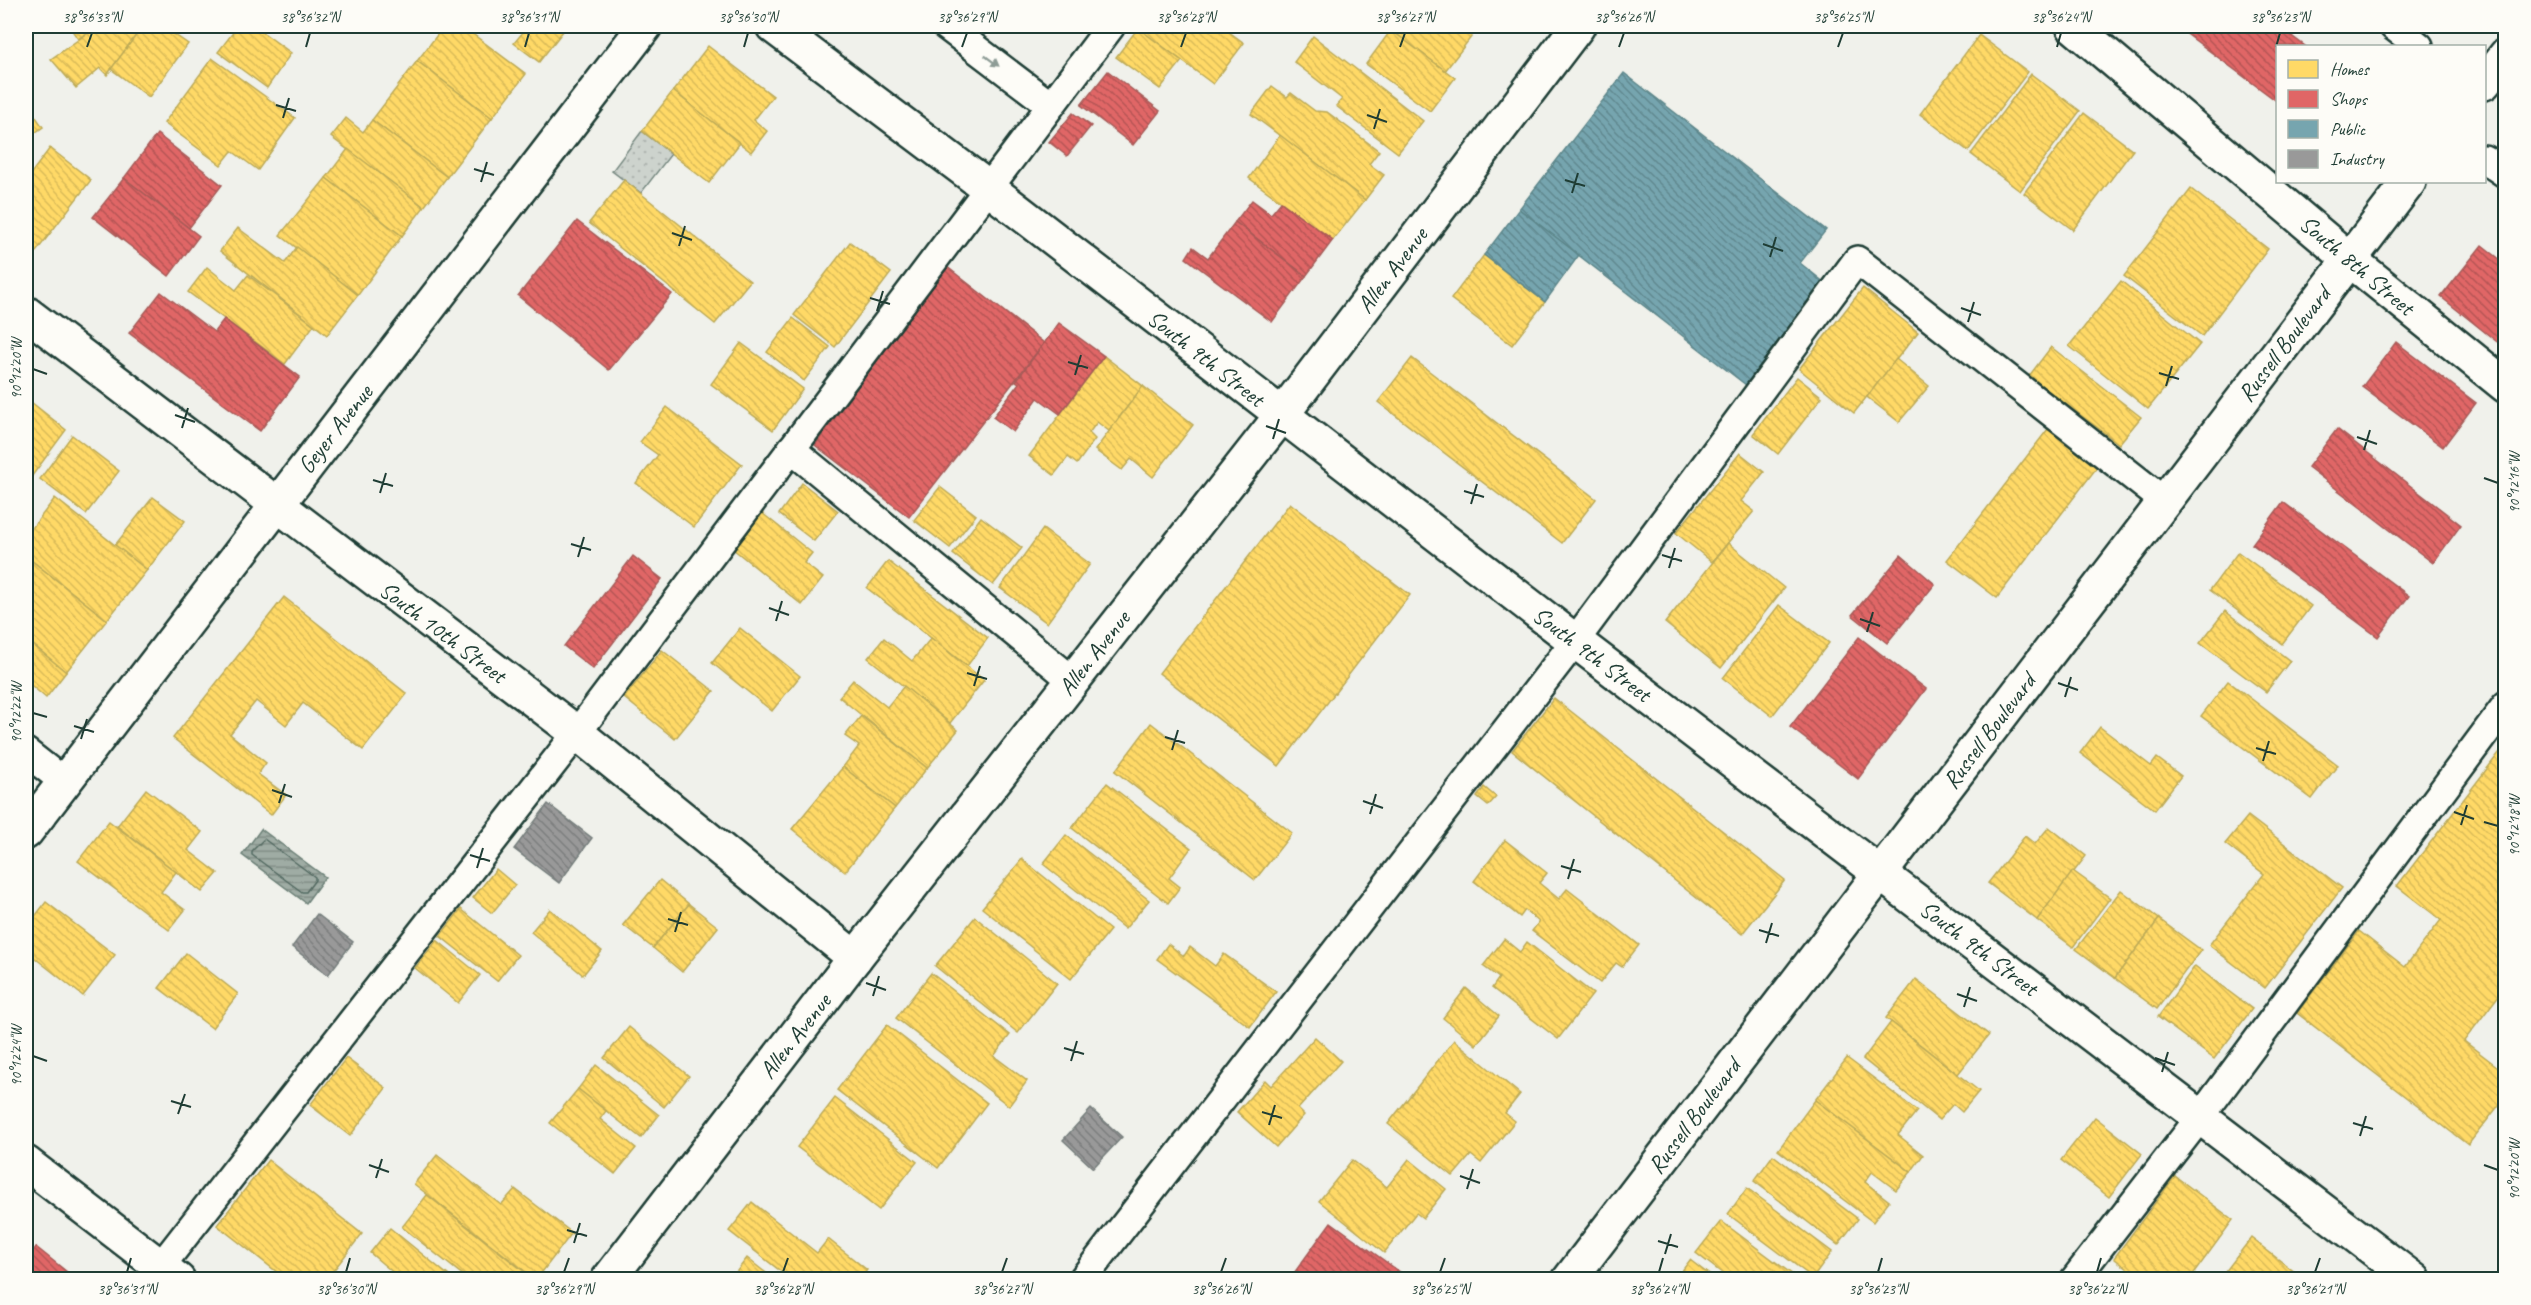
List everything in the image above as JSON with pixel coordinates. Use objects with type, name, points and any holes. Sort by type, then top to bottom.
[{"type":"street","name":"Geyer Avenue","points":[[26,832],[645,26]]},
{"type":"street","name":"South 9th Street","points":[[773,26],[987,187],[1281,416],[2414,1280]]},
{"type":"street","name":"Allen Avenue","points":[[608,1280],[855,958],[1281,416],[1578,26]]},
{"type":"street","name":"South 8th Street","points":[[2073,26],[2349,259],[2505,386]]},
{"type":"street","points":[[2486,80],[2505,55]]},
{"type":"street","name":"Russell Boulevard","points":[[1569,1280],[2408,183]]},
{"type":"street","name":"South 10th Street","points":[[26,313],[276,506],[577,733],[855,958]]},
{"type":"street","points":[[26,1163],[163,1275]]},
{"type":"lane","points":[[946,26],[1050,105]]},
{"type":"lane","points":[[163,1275],[577,733],[987,187],[1111,26]]},
{"type":"lane","points":[[2486,160],[2505,174]]},
{"type":"lane","points":[[1082,1280],[1575,641],[1857,260],[2164,501]]},
{"type":"lane","points":[[791,448],[1072,680]]},
{"type":"lane","points":[[2074,1280],[2201,1116],[2505,705]]},
{"type":"lane","points":[[26,752],[64,782]]},
{"type":"shaded area","points":[[642,131],[671,154],[641,193],[612,171]]},
{"type":"water","points":[[261,829],[325,877],[306,903],[242,855]]},
{"type":"building: Homes","points":[[69,26],[98,26],[78,39]]},
{"type":"building: Homes","points":[[98,26],[143,26],[107,75],[100,68],[76,88],[51,59]]},
{"type":"building: Homes","points":[[143,26],[162,26],[188,44],[149,97],[111,69]]},
{"type":"building: Homes","points":[[238,26],[254,26],[291,53],[267,88],[218,52]]},
{"type":"building: Homes","points":[[444,26],[462,26],[526,74],[492,118],[417,61]]},
{"type":"building: Homes","points":[[528,26],[567,26],[539,62],[514,43]]},
{"type":"building: Homes","points":[[1140,26],[1221,26],[1244,43],[1213,84],[1138,28]]},
{"type":"building: Homes","points":[[1386,26],[1459,26],[1472,36],[1445,71]]},
{"type":"building: Homes","points":[[1138,28],[1182,61],[1160,89],[1116,57]]},
{"type":"building: Homes","points":[[1391,30],[1455,78],[1430,111],[1366,64]]},
{"type":"building: Homes","points":[[1979,35],[2028,72],[1968,151],[1920,114]]},
{"type":"building: Homes","points":[[1313,36],[1423,121],[1398,153],[1336,106],[1342,99],[1294,62]]},
{"type":"building: Homes","points":[[708,46],[773,96],[754,120],[767,131],[751,152],[673,91]]},
{"type":"building: Homes","points":[[212,58],[295,118],[258,170],[232,151],[221,165],[164,123]]},
{"type":"building: Homes","points":[[417,61],[492,118],[447,177],[372,120]]},
{"type":"building: Homes","points":[[2031,74],[2080,111],[2020,191],[1971,154]]},
{"type":"building: Homes","points":[[1272,86],[1287,97],[1291,93],[1315,111],[1327,112],[1379,151],[1369,164],[1384,175],[1365,200],[1251,114]]},
{"type":"building: Homes","points":[[673,91],[740,143],[709,183],[642,131]]},
{"type":"building: Homes","points":[[26,103],[43,127],[26,139]]},
{"type":"building: Homes","points":[[2084,113],[2133,150],[2073,230],[2024,193]]},
{"type":"building: Homes","points":[[346,118],[363,132],[372,120],[447,177],[424,207],[331,137]]},
{"type":"building: Homes","points":[[1280,135],[1365,200],[1333,240],[1249,178]]},
{"type":"building: Homes","points":[[50,148],[91,180],[36,252],[26,244],[26,180]]},
{"type":"building: Homes","points":[[348,149],[424,207],[402,236],[326,178]]},
{"type":"building: Homes","points":[[326,178],[402,236],[358,295],[280,235]]},
{"type":"building: Homes","points":[[624,180],[750,281],[715,324],[589,223]]},
{"type":"building: Homes","points":[[2191,189],[2268,249],[2202,336],[2124,276]]},
{"type":"building: Homes","points":[[238,228],[285,263],[297,247],[358,295],[327,335],[220,251]]},
{"type":"building: Homes","points":[[850,242],[891,273],[835,347],[794,315]]},
{"type":"building: Homes","points":[[1484,255],[1545,302],[1512,345],[1451,299]]},
{"type":"building: Homes","points":[[207,267],[236,290],[248,275],[314,325],[285,364],[188,292]]},
{"type":"building: Homes","points":[[2121,281],[2200,344],[2148,409],[2069,346]]},
{"type":"building: Homes","points":[[1863,288],[1918,332],[1854,413],[1799,369]]},
{"type":"building: Homes","points":[[793,318],[830,347],[804,381],[767,352]]},
{"type":"building: Homes","points":[[741,343],[803,389],[773,430],[711,384]]},
{"type":"building: Homes","points":[[2051,347],[2141,417],[2119,444],[2029,376]]},
{"type":"building: Homes","points":[[1104,356],[1143,386],[1109,431],[1097,422],[1089,433],[1095,439],[1077,464],[1068,457],[1054,475],[1029,456]]},
{"type":"building: Homes","points":[[1412,358],[1596,499],[1562,543],[1378,402]]},
{"type":"building: Homes","points":[[1896,359],[1929,386],[1899,422],[1867,397]]},
{"type":"building: Homes","points":[[1797,377],[1822,397],[1778,454],[1753,434]]},
{"type":"building: Homes","points":[[1143,386],[1193,425],[1153,477],[1131,459],[1122,470],[1095,450]]},
{"type":"building: Homes","points":[[26,398],[66,430],[26,484]]},
{"type":"building: Homes","points":[[667,407],[742,464],[694,527],[636,483],[658,455],[640,442]]},
{"type":"building: Homes","points":[[2048,429],[2098,466],[1997,598],[1947,560]]},
{"type":"building: Homes","points":[[72,435],[119,471],[86,514],[40,479]]},
{"type":"building: Homes","points":[[1740,453],[1764,472],[1741,501],[1754,511],[1712,562],[1676,533]]},
{"type":"building: Homes","points":[[802,483],[838,511],[814,541],[779,514]]},
{"type":"building: Homes","points":[[940,487],[976,515],[950,548],[914,520]]},
{"type":"building: Homes","points":[[153,497],[185,521],[147,570],[115,545]]},
{"type":"building: Homes","points":[[55,498],[147,570],[107,620],[26,556],[26,536]]},
{"type":"building: Homes","points":[[1290,503],[1410,595],[1279,766],[1159,673]]},
{"type":"building: Homes","points":[[762,513],[812,553],[804,563],[823,578],[802,605],[733,549]]},
{"type":"building: Homes","points":[[981,517],[1022,548],[993,585],[953,554]]},
{"type":"building: Homes","points":[[1043,529],[1090,564],[1047,623],[1000,588]]},
{"type":"building: Homes","points":[[1728,543],[1784,588],[1721,668],[1665,623]]},
{"type":"building: Homes","points":[[2238,552],[2311,606],[2282,644],[2210,590]]},
{"type":"building: Homes","points":[[32,561],[107,620],[66,672],[26,639],[26,570]]},
{"type":"building: Homes","points":[[888,561],[988,638],[967,666],[867,588]]},
{"type":"building: Homes","points":[[284,597],[407,694],[363,750],[303,703],[286,725],[256,701],[230,734],[266,763],[258,774],[286,795],[271,815],[173,738]]},
{"type":"building: Homes","points":[[1779,605],[1829,643],[1772,716],[1723,678]]},
{"type":"building: Homes","points":[[2225,611],[2290,661],[2266,692],[2200,643]]},
{"type":"building: Homes","points":[[740,628],[800,676],[772,711],[712,663]]},
{"type":"building: Homes","points":[[884,638],[912,661],[931,638],[984,680],[950,723],[868,658]]},
{"type":"building: Homes","points":[[26,639],[66,672],[46,698],[26,681]]},
{"type":"building: Homes","points":[[662,650],[714,691],[675,739],[624,698]]},
{"type":"building: Homes","points":[[853,680],[887,707],[904,686],[958,730],[927,768],[839,697]]},
{"type":"building: Homes","points":[[2228,681],[2338,765],[2312,799],[2201,716]]},
{"type":"building: Homes","points":[[1554,698],[1785,880],[1742,934],[1512,751]]},
{"type":"building: Homes","points":[[861,716],[927,768],[895,808],[843,767],[859,746],[845,736]]},
{"type":"building: Homes","points":[[1151,723],[1292,833],[1255,880],[1115,771]]},
{"type":"building: Homes","points":[[2100,727],[2151,766],[2157,758],[2181,776],[2155,810],[2080,753]]},
{"type":"building: Homes","points":[[2506,744],[2506,986],[2464,1041],[2506,1073],[2506,1096],[2468,1145],[2297,1013],[2359,931],[2405,967],[2441,920],[2397,886]]},
{"type":"building: Homes","points":[[843,767],[895,808],[845,872],[792,829]]},
{"type":"building: Homes","points":[[1107,783],[1191,848],[1169,878],[1180,887],[1168,903],[1072,828]]},
{"type":"building: Homes","points":[[1484,787],[1496,797],[1488,806],[1477,797]]},
{"type":"building: Homes","points":[[146,789],[202,832],[188,850],[218,873],[202,892],[117,826]]},
{"type":"building: Homes","points":[[2248,816],[2342,888],[2265,988],[2209,945],[2264,874],[2225,844]]},
{"type":"building: Homes","points":[[109,821],[176,872],[161,892],[185,910],[169,930],[78,861]]},
{"type":"building: Homes","points":[[2049,827],[2086,856],[2037,920],[1988,883],[2025,836],[2035,844]]},
{"type":"building: Homes","points":[[1066,835],[1149,900],[1125,929],[1043,864]]},
{"type":"building: Homes","points":[[1505,840],[1547,873],[1539,883],[1559,899],[1567,889],[1639,945],[1622,967],[1616,963],[1600,983],[1532,931],[1539,922],[1525,910],[1520,917],[1474,881]]},
{"type":"building: Homes","points":[[1022,859],[1110,930],[1071,979],[982,908]]},
{"type":"building: Homes","points":[[496,869],[515,885],[492,913],[473,898]]},
{"type":"building: Homes","points":[[2073,871],[2110,898],[2073,947],[2037,920]]},
{"type":"building: Homes","points":[[660,880],[689,904],[653,948],[623,925]]},
{"type":"building: Homes","points":[[2121,890],[2159,919],[2115,978],[2076,949]]},
{"type":"building: Homes","points":[[46,902],[115,955],[83,996],[26,951],[26,928]]},
{"type":"building: Homes","points":[[689,904],[718,927],[682,972],[653,948]]},
{"type":"building: Homes","points":[[461,909],[518,955],[497,981],[440,936]]},
{"type":"building: Homes","points":[[550,909],[602,951],[583,975],[531,932]]},
{"type":"building: Homes","points":[[975,917],[1057,983],[1018,1033],[935,966]]},
{"type":"building: Homes","points":[[2159,919],[2201,950],[2157,1009],[2115,978]]},
{"type":"building: Homes","points":[[1504,939],[1520,952],[1527,942],[1593,994],[1558,1039],[1492,988],[1499,978],[1483,966]]},
{"type":"building: Homes","points":[[437,940],[480,975],[458,1003],[415,968]]},
{"type":"building: Homes","points":[[1168,944],[1184,956],[1190,947],[1215,966],[1224,954],[1276,992],[1250,1027],[1157,959]]},
{"type":"building: Homes","points":[[186,953],[238,994],[212,1028],[159,988]]},
{"type":"building: Homes","points":[[2195,966],[2252,1009],[2214,1059],[2158,1017]]},
{"type":"building: Homes","points":[[931,973],[1010,1035],[994,1056],[1027,1081],[1009,1106],[896,1018]]},
{"type":"building: Homes","points":[[1916,979],[1989,1035],[1958,1074],[1886,1018]]},
{"type":"building: Homes","points":[[1466,988],[1499,1016],[1476,1045],[1443,1018]]},
{"type":"building: Homes","points":[[1891,1022],[1979,1091],[1962,1112],[1953,1104],[1939,1120],[1863,1059]]},
{"type":"building: Homes","points":[[887,1025],[987,1103],[938,1168],[837,1090]]},
{"type":"building: Homes","points":[[629,1027],[689,1076],[664,1107],[604,1058]]},
{"type":"building: Homes","points":[[1315,1037],[1341,1061],[1298,1109],[1304,1115],[1276,1147],[1237,1112],[1265,1080],[1271,1086]]},
{"type":"building: Homes","points":[[1454,1040],[1520,1094],[1505,1113],[1515,1121],[1481,1163],[1471,1155],[1453,1176],[1388,1124]]},
{"type":"building: Homes","points":[[346,1058],[386,1088],[350,1136],[310,1105]]},
{"type":"building: Homes","points":[[1847,1058],[1917,1111],[1898,1135],[1923,1155],[1911,1172],[1815,1100]]},
{"type":"building: Homes","points":[[596,1065],[659,1115],[641,1138],[578,1089]]},
{"type":"building: Homes","points":[[578,1089],[606,1111],[600,1119],[636,1148],[615,1174],[550,1123]]},
{"type":"building: Homes","points":[[835,1098],[917,1162],[879,1210],[797,1147]]},
{"type":"building: Homes","points":[[1815,1100],[1911,1172],[1896,1190],[1872,1172],[1865,1182],[1889,1201],[1873,1222],[1778,1150]]},
{"type":"building: Homes","points":[[2095,1117],[2142,1154],[2109,1197],[2061,1160]]},
{"type":"building: Homes","points":[[437,1155],[501,1205],[515,1189],[572,1233],[536,1280],[414,1184]]},
{"type":"building: Homes","points":[[1773,1155],[1858,1219],[1838,1245],[1754,1181]]},
{"type":"building: Homes","points":[[1409,1159],[1446,1189],[1423,1218],[1416,1213],[1384,1253],[1319,1201],[1352,1160],[1387,1187]]},
{"type":"building: Homes","points":[[268,1160],[362,1234],[326,1280],[287,1280],[217,1225]]},
{"type":"building: Homes","points":[[2175,1176],[2233,1220],[2189,1280],[2142,1280],[2114,1258]]},
{"type":"building: Homes","points":[[1747,1188],[1832,1252],[1813,1278],[1728,1214]]},
{"type":"building: Homes","points":[[427,1195],[535,1280],[469,1280],[402,1227]]},
{"type":"building: Homes","points":[[752,1202],[817,1253],[828,1239],[867,1270],[860,1280],[792,1280],[729,1231]]},
{"type":"building: Homes","points":[[1721,1221],[1797,1278],[1796,1280],[1731,1280],[1696,1253]]},
{"type":"building: Homes","points":[[390,1228],[454,1280],[402,1280],[370,1253]]},
{"type":"building: Homes","points":[[2251,1238],[2305,1280],[2219,1280]]},
{"type":"building: Homes","points":[[747,1258],[775,1280],[730,1280]]},
{"type":"building: Homes","points":[[1690,1260],[1716,1280],[1675,1280]]},
{"type":"building: Shops","points":[[2176,26],[2278,26],[2304,45],[2276,45],[2276,101]]},
{"type":"building: Shops","points":[[1108,71],[1160,111],[1133,145],[1081,105]]},
{"type":"building: Shops","points":[[1073,113],[1091,126],[1067,156],[1049,142]]},
{"type":"building: Shops","points":[[157,134],[222,185],[189,228],[124,178]]},
{"type":"building: Shops","points":[[124,178],[199,236],[169,276],[93,217]]},
{"type":"building: Shops","points":[[1252,200],[1271,214],[1281,202],[1333,240],[1306,276],[1235,222]]},
{"type":"building: Shops","points":[[577,221],[672,294],[609,370],[518,296]]},
{"type":"building: Shops","points":[[1235,222],[1306,276],[1272,322],[1186,258],[1193,247],[1208,258]]},
{"type":"building: Shops","points":[[2482,245],[2506,264],[2506,349],[2441,297]]},
{"type":"building: Shops","points":[[946,266],[1044,343],[909,517],[815,445]]},
{"type":"building: Shops","points":[[161,292],[214,332],[224,319],[300,377],[260,431],[129,333]]},
{"type":"building: Shops","points":[[1059,323],[1104,356],[1060,414],[1038,398],[1013,432],[993,417],[1019,383],[1016,381]]},
{"type":"building: Shops","points":[[2396,342],[2476,403],[2443,447],[2362,387]]},
{"type":"building: Shops","points":[[2337,429],[2461,525],[2433,563],[2308,467]]},
{"type":"building: Shops","points":[[2283,502],[2409,596],[2378,637],[2252,544]]},
{"type":"building: Shops","points":[[1901,555],[1935,584],[1887,643],[1852,615]]},
{"type":"building: Shops","points":[[633,556],[662,579],[593,669],[564,646]]},
{"type":"building: Shops","points":[[1859,637],[1926,689],[1858,779],[1790,727]]},
{"type":"building: Shops","points":[[1331,1222],[1411,1280],[1289,1280]]},
{"type":"building: Shops","points":[[36,1247],[77,1280],[26,1280],[26,1260]]},
{"type":"building: Public","points":[[1624,73],[1826,230],[1800,263],[1825,283],[1746,385],[1519,209]]},
{"type":"building: Public","points":[[1519,209],[1579,255],[1545,302],[1484,255]]},
{"type":"building: Industry","points":[[548,804],[592,838],[559,883],[514,849]]},
{"type":"building: Industry","points":[[317,914],[353,942],[328,975],[292,947]]},
{"type":"building: Industry","points":[[1091,1109],[1122,1137],[1093,1168],[1063,1140]]}]
